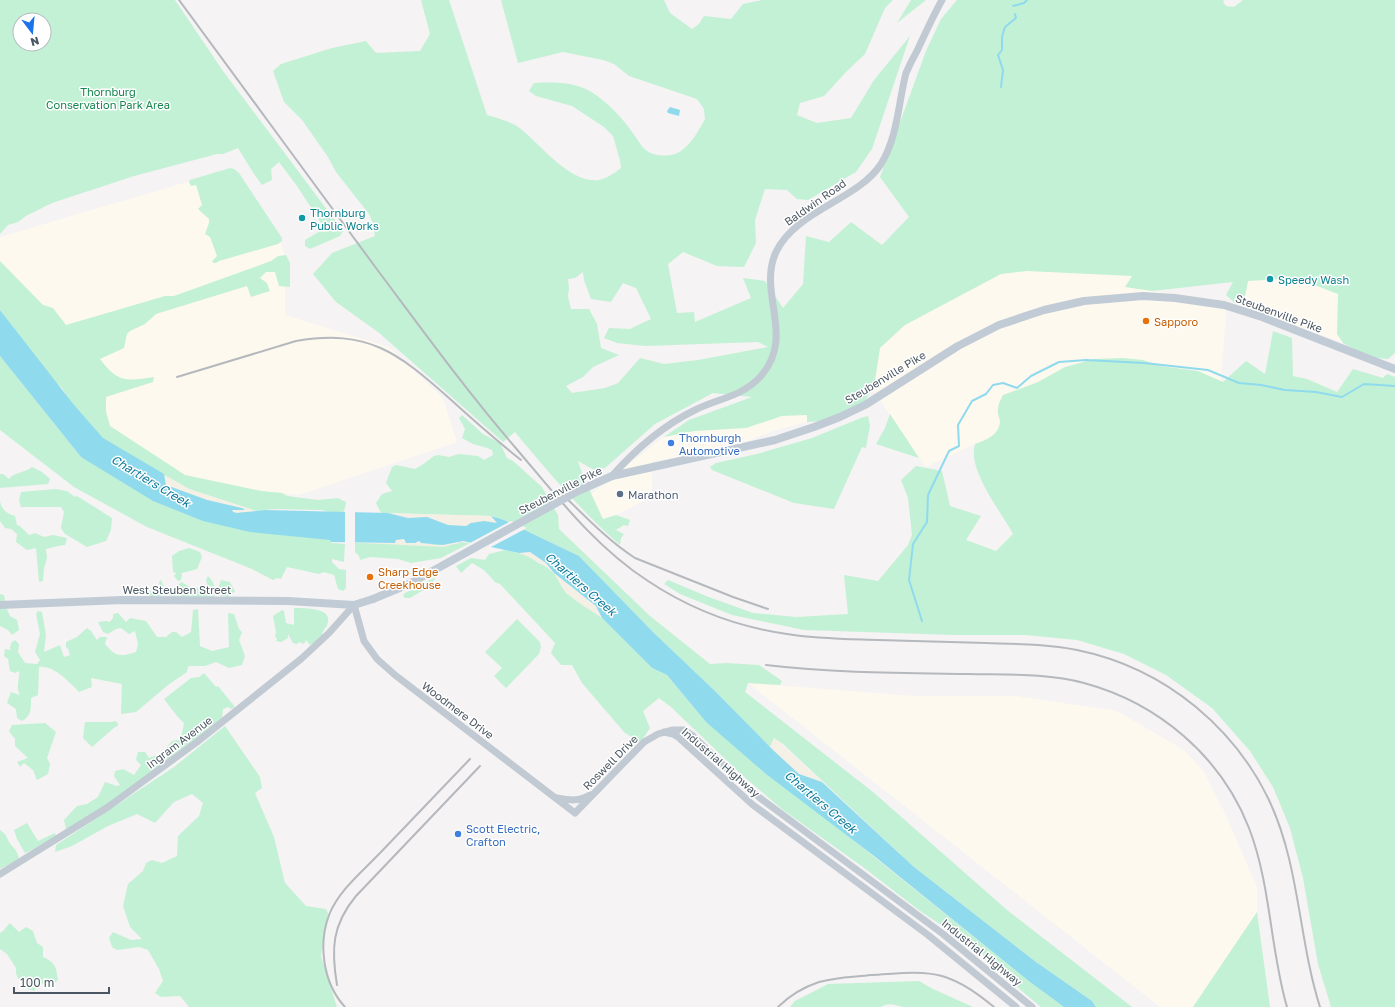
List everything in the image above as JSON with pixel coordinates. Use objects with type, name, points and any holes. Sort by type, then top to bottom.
[{"type":"main road","name":"Steubenville Pike","points":[[354,605],[409,584],[578,491],[612,476],[775,440],[840,417],[865,405],[958,346],[999,325],[1044,310],[1084,301],[1143,296],[1175,298],[1224,305],[1262,317],[1395,369]]},
{"type":"main road","name":"West Steuben Street","points":[[0,605],[122,600],[295,601],[354,605]]},
{"type":"street","name":"Baldwin Road","points":[[612,476],[626,460],[678,419],[697,409],[735,395],[749,387],[762,375],[775,348],[777,334],[770,278],[776,252],[783,241],[795,228],[815,213],[854,189],[869,177],[880,164],[892,141],[907,72],[942,0]]},
{"type":"street","name":"Woodmere Drive","points":[[354,605],[364,641],[376,659],[575,813]]},
{"type":"street","name":"Ingram Avenue","points":[[0,874],[108,807],[197,742],[329,634],[354,605]]},
{"type":"street","name":"Industrial Highway","points":[[664,732],[679,729],[688,732],[760,798],[943,934],[1032,1007]]},
{"type":"street","name":"Roswell Drive","points":[[575,813],[644,742],[664,732]]},
{"type":"street","name":"Industrial Highway","points":[[664,732],[678,737],[729,785],[753,805],[928,935],[1016,1007]]},
{"type":"street","points":[[554,797],[578,800],[587,797],[596,791]]},
{"type":"shaded area","points":[[197,179],[280,240],[285,258],[285,315],[389,347],[443,398],[457,442],[299,495],[261,491],[185,475],[110,426],[105,406],[0,268],[0,237]]},
{"type":"shaded area","points":[[1146,259],[1152,291],[1228,301],[1220,388],[1011,427],[926,467],[849,355],[995,264]]},
{"type":"shaded area","points":[[1250,268],[1348,278],[1343,343],[1235,303],[1244,302]]},
{"type":"shaded area","points":[[808,399],[814,420],[773,431],[733,447],[651,462],[652,497],[603,520],[591,494],[662,438],[692,423]]},
{"type":"shaded area","points":[[748,683],[914,696],[1016,696],[1117,711],[1184,750],[1204,772],[1223,809],[1257,887],[1257,912],[1193,1007],[1160,1007]]},
{"type":"green space","name":"Thornburg Conservation Park Area","points":[[0,0],[175,0],[223,71],[343,231],[340,236],[310,249],[305,246],[305,240],[322,230],[321,223],[297,186],[279,162],[271,169],[272,180],[262,185],[238,148],[223,154],[217,154],[134,176],[52,203],[26,216],[18,222],[8,225],[0,234]]},
{"type":"green space","points":[[421,0],[449,0],[487,115],[505,120],[517,126],[549,155],[571,172],[582,178],[594,180],[605,178],[621,168],[613,136],[604,127],[572,106],[536,96],[529,91],[534,83],[557,83],[572,85],[586,89],[593,93],[604,101],[619,116],[647,151],[660,155],[678,153],[689,144],[705,119],[704,109],[697,99],[629,76],[614,64],[603,60],[563,52],[518,63],[501,0],[664,0],[670,13],[692,29],[699,24],[704,16],[731,19],[743,4],[762,0],[893,0],[885,8],[865,54],[824,96],[800,103],[797,115],[817,123],[851,118],[874,80],[910,36],[872,149],[856,172],[808,200],[797,199],[787,190],[765,189],[755,220],[756,243],[744,267],[717,266],[683,252],[668,264],[677,313],[694,312],[695,322],[751,298],[743,278],[765,281],[783,308],[803,284],[806,236],[829,242],[851,222],[882,245],[909,217],[880,177],[926,51],[941,19],[957,0],[1224,0],[1223,2],[1226,6],[1234,7],[1243,0],[1395,0],[1395,353],[1388,359],[1367,357],[1343,343],[1337,334],[1338,294],[1296,278],[1248,281],[1244,302],[1235,303],[1226,295],[1233,282],[1152,291],[1125,287],[1132,276],[1027,271],[1001,274],[905,325],[880,348],[874,387],[864,402],[825,421],[807,422],[807,415],[782,416],[746,428],[695,431],[664,437],[689,420],[752,397],[713,393],[655,424],[605,468],[594,470],[578,461],[583,476],[603,519],[616,515],[630,520],[628,526],[624,525],[616,530],[624,534],[621,538],[620,545],[578,505],[515,432],[503,442],[378,332],[336,302],[313,274],[332,253],[375,236],[369,214],[336,172],[328,157],[302,120],[284,102],[273,71],[281,64],[332,48],[366,41],[376,53],[420,51],[430,34]],"holes":[[[583,272],[584,280],[591,299],[611,302],[623,283],[636,288],[651,319],[630,329],[609,328],[604,338],[617,343],[645,346],[758,342],[768,347],[698,360],[664,364],[640,358],[618,383],[605,388],[572,393],[566,386],[583,377],[593,367],[619,355],[601,348],[597,324],[589,309],[571,309],[568,296],[568,279],[575,278]]]},
{"type":"green space","points":[[911,0],[926,0],[897,23]]},
{"type":"green space","points":[[230,168],[239,173],[282,238],[282,241],[278,244],[214,263],[212,261],[217,256],[210,237],[205,234],[209,219],[198,209],[202,205],[196,185],[191,186],[189,182],[190,180]]},
{"type":"green space","points":[[286,255],[290,263],[290,287],[279,286],[275,272],[266,272],[260,278],[267,283],[270,291],[251,297],[247,286],[156,314],[145,324],[130,331],[127,334],[124,348],[100,359],[106,367],[118,376],[129,379],[154,377],[153,382],[106,397],[106,412],[110,426],[185,475],[261,491],[282,493],[287,496],[318,500],[338,498],[346,502],[342,516],[322,510],[274,509],[256,511],[189,489],[154,471],[99,439],[78,415],[62,388],[45,372],[37,358],[0,310],[0,261],[43,305],[53,308],[66,325],[165,296],[174,296],[271,261],[278,256]]},
{"type":"green space","points":[[1273,331],[1292,338],[1293,376],[1307,379],[1337,392],[1353,369],[1383,378],[1387,374],[1395,377],[1395,1007],[1331,1007],[1318,964],[1303,878],[1290,828],[1273,787],[1250,751],[1212,708],[1166,675],[1124,654],[1077,640],[1025,635],[954,635],[804,630],[732,615],[680,594],[664,584],[668,580],[753,613],[796,617],[848,614],[844,575],[878,581],[908,545],[912,535],[908,498],[901,480],[916,466],[942,471],[950,506],[981,516],[966,540],[996,551],[1013,534],[980,478],[974,454],[975,444],[991,437],[999,427],[1000,422],[998,408],[1003,395],[1038,382],[1065,367],[1095,359],[1123,358],[1143,360],[1161,366],[1198,371],[1223,382],[1246,361],[1265,374]]},
{"type":"green space","points":[[0,356],[81,457],[331,540],[331,543],[345,544],[344,562],[332,559],[332,562],[339,569],[346,570],[346,588],[343,591],[338,589],[334,575],[324,572],[319,574],[287,567],[281,579],[277,578],[273,580],[252,569],[147,527],[74,487],[0,430]]},
{"type":"green space","points":[[890,414],[919,458],[876,444],[885,428]]},
{"type":"green space","points":[[462,415],[483,434],[500,443],[507,458],[513,461],[542,487],[558,515],[559,529],[650,616],[710,664],[726,663],[759,665],[782,681],[780,685],[748,683],[745,692],[873,792],[1007,910],[1132,1007],[1096,1007],[1092,1001],[1036,962],[914,867],[783,744],[774,738],[770,747],[716,692],[653,632],[579,556],[504,520],[491,516],[381,513],[376,503],[382,494],[392,491],[386,483],[392,467],[396,465],[415,469],[434,456],[438,455],[449,457],[458,454],[478,456],[484,460],[493,455],[492,450],[473,444],[462,438],[465,429],[459,418]]},
{"type":"green space","points":[[868,416],[870,426],[866,448],[862,447],[834,509],[794,503],[712,470],[710,467],[716,463],[757,454],[812,438]]},
{"type":"green space","points":[[32,467],[42,472],[50,479],[48,484],[0,488],[0,474],[3,474],[9,479],[14,475]]},
{"type":"green space","points":[[55,489],[67,491],[75,497],[77,496],[112,518],[111,530],[106,541],[87,547],[65,534],[61,528],[64,512],[61,507],[21,507],[19,500],[21,492]]},
{"type":"green space","points":[[0,501],[3,509],[9,514],[15,516],[17,525],[29,535],[35,533],[44,537],[53,535],[67,538],[65,545],[46,549],[47,558],[44,568],[43,581],[39,582],[36,548],[27,550],[16,542],[17,534],[11,529],[5,528],[0,521]]},
{"type":"green space","points":[[461,542],[470,543],[441,558],[411,563],[398,559],[370,557],[360,560],[359,556],[355,552],[355,543],[456,544]]},
{"type":"green space","points":[[189,548],[200,552],[202,557],[197,569],[182,573],[181,580],[178,581],[174,576],[176,573],[173,572],[172,556],[179,551]]},
{"type":"green space","points":[[505,550],[527,555],[554,573],[566,593],[602,618],[652,668],[667,675],[706,722],[1030,982],[1064,1007],[1041,1007],[976,948],[920,911],[863,867],[783,810],[742,775],[671,707],[659,698],[643,711],[650,728],[640,743],[624,732],[582,683],[572,665],[561,665],[551,653],[555,643],[500,584],[495,582],[484,570],[472,563],[461,573],[456,566],[471,558],[485,560],[489,554]]},
{"type":"green space","points":[[208,576],[214,586],[214,597],[178,602],[170,595],[149,597],[150,591],[160,586],[159,582],[161,580],[164,587],[171,589],[182,582],[191,587],[198,588],[208,587],[206,580]]},
{"type":"green space","points":[[436,577],[430,586],[410,598],[405,598],[403,595],[405,593]]},
{"type":"green space","points":[[221,580],[230,582],[235,591],[229,597],[221,596],[219,586]]},
{"type":"green space","points":[[0,594],[4,595],[6,607],[10,616],[17,620],[19,630],[12,635],[8,630],[0,626]]},
{"type":"green space","points":[[294,608],[319,610],[327,615],[328,622],[322,633],[323,634],[317,641],[310,645],[306,640],[304,644],[299,642],[297,644],[293,643],[288,634],[288,638],[281,642],[276,641],[277,638],[275,637],[276,632],[273,616],[282,610],[284,611],[286,623],[294,625]]},
{"type":"green space","points":[[198,609],[200,646],[212,651],[229,647],[228,613],[234,614],[239,629],[242,632],[239,640],[245,656],[242,665],[229,668],[216,662],[205,666],[189,666],[187,672],[168,685],[136,712],[121,714],[122,684],[91,678],[92,687],[79,692],[56,671],[45,667],[39,667],[38,695],[31,698],[28,717],[22,721],[17,718],[16,709],[7,703],[11,692],[20,695],[18,686],[19,671],[15,673],[10,671],[8,659],[4,656],[5,649],[11,650],[11,643],[15,640],[19,644],[18,652],[25,663],[37,664],[40,660],[35,652],[40,634],[36,614],[38,611],[42,612],[46,635],[44,652],[60,645],[64,657],[70,655],[66,647],[66,642],[77,637],[87,628],[97,640],[100,637],[107,637],[105,644],[115,654],[126,655],[136,652],[138,644],[135,631],[129,634],[121,628],[108,634],[103,632],[98,622],[110,622],[113,618],[113,614],[118,613],[126,622],[130,618],[146,621],[157,637],[166,637],[172,632],[176,632],[182,637],[191,632],[193,610]]},
{"type":"green space","points":[[517,619],[540,642],[541,647],[539,654],[506,688],[494,676],[502,668],[485,652]]},
{"type":"green space","points":[[204,673],[216,687],[218,686],[235,707],[231,709],[228,707],[223,709],[222,718],[212,728],[115,799],[66,830],[64,820],[77,806],[87,804],[98,797],[105,782],[117,786],[120,785],[114,776],[115,771],[123,769],[134,775],[141,765],[136,760],[138,752],[145,752],[149,758],[162,753],[172,741],[181,739],[184,723],[164,699],[191,678],[199,677]]},
{"type":"green space","points":[[115,721],[118,723],[118,726],[92,747],[83,738],[85,722]]},
{"type":"green space","points":[[45,723],[56,732],[47,758],[50,764],[48,774],[37,780],[33,770],[24,763],[20,767],[17,762],[28,758],[15,746],[15,739],[9,731],[12,725]]},
{"type":"green space","points":[[225,726],[260,777],[262,788],[255,793],[274,837],[285,883],[306,906],[326,909],[328,913],[321,956],[337,1007],[189,1007],[180,996],[161,997],[155,993],[163,981],[159,969],[148,950],[139,947],[117,950],[112,947],[109,938],[113,932],[131,940],[142,939],[130,927],[123,906],[128,884],[143,871],[146,863],[152,860],[162,863],[177,856],[178,836],[199,816],[203,803],[192,794],[174,802],[155,823],[137,814],[108,826],[72,846],[55,852],[56,845],[174,767]]},
{"type":"green space","points":[[27,823],[38,841],[55,833],[56,836],[25,853],[14,830]]},
{"type":"green space","points":[[0,830],[17,852],[19,858],[0,869]]},
{"type":"green space","points":[[1257,912],[1270,1007],[1193,1007]]},
{"type":"green space","points":[[10,923],[19,932],[26,927],[33,931],[37,943],[43,947],[43,957],[51,961],[55,966],[58,980],[50,987],[40,983],[34,991],[23,987],[16,974],[16,968],[7,954],[0,949],[0,933]]},
{"type":"green space","points":[[919,981],[973,1007],[903,1007],[889,1004],[881,1007],[790,1007],[795,1001],[828,984]]},
{"type":"sand","points":[[164,475],[189,489],[256,511],[233,512],[232,510],[244,510],[207,500],[166,485]]},
{"type":"sand","points":[[388,513],[491,516],[498,523],[471,523],[466,526],[448,525],[427,517],[408,518]]},
{"type":"sand","points":[[396,540],[419,540],[421,543],[437,545],[459,541],[470,543],[461,542],[444,547],[365,543],[395,543]]},
{"type":"sand","points":[[530,552],[546,563],[553,572],[596,606],[602,618],[571,597],[562,587],[555,575],[544,565],[519,553]]},
{"type":"sand","points":[[774,738],[822,782],[799,774],[770,747]]},
{"type":"water","points":[[670,107],[680,110],[679,116],[668,113],[667,111]]},
{"type":"water","name":"Chartiers Creek","points":[[0,310],[74,405],[103,438],[164,474],[166,485],[207,500],[245,510],[232,510],[233,512],[237,513],[265,510],[388,513],[408,518],[427,517],[448,525],[466,526],[471,523],[484,521],[497,523],[491,516],[504,520],[579,556],[653,632],[799,774],[822,782],[914,867],[1036,962],[1092,1001],[1096,1007],[1064,1007],[1030,982],[874,856],[766,774],[706,722],[667,675],[652,668],[602,618],[596,606],[554,573],[546,563],[530,552],[519,553],[463,541],[443,545],[421,543],[419,541],[415,543],[406,543],[404,539],[396,540],[395,543],[331,542],[330,540],[250,532],[203,521],[153,501],[81,457],[0,356]]},
{"type":"pier","points":[[345,510],[355,510],[355,545],[345,544]]},
{"type":"pier","points":[[511,521],[527,528],[489,548],[468,544]]},
{"type":"waterway","points":[[1013,6],[1024,3],[1027,0]]},
{"type":"waterway","points":[[1001,87],[1003,70],[998,55],[1002,50],[1002,37],[1005,27],[1016,18],[1015,14]]},
{"type":"waterway","points":[[922,621],[909,580],[913,544],[927,522],[928,495],[949,451],[959,446],[958,425],[972,401],[986,394],[993,385],[1003,383],[1017,388],[1031,376],[1059,362],[1086,360],[1144,363],[1208,370],[1239,383],[1261,385],[1285,390],[1316,392],[1342,397],[1364,384],[1395,386]]},
{"type":"railway","points":[[179,0],[376,268],[478,403],[593,536],[628,567],[648,581],[681,600],[733,622],[787,634],[832,638],[1032,645],[1077,650],[1109,659],[1140,671],[1155,679],[1196,707],[1218,727],[1246,760],[1268,798],[1279,823],[1293,875],[1307,955],[1320,1007]]},
{"type":"railway","points":[[177,377],[296,341],[321,338],[343,338],[362,342],[380,348],[413,368],[521,460]]},
{"type":"railway","points":[[559,491],[605,535],[635,558],[733,597],[768,609]]},
{"type":"railway","points":[[766,665],[841,671],[1012,675],[1056,678],[1084,683],[1111,692],[1137,704],[1161,719],[1184,736],[1204,756],[1222,778],[1237,802],[1249,828],[1262,872],[1281,985],[1287,1007]]},
{"type":"railway","points":[[345,1007],[332,987],[327,975],[323,951],[326,927],[333,906],[352,881],[470,759]]},
{"type":"railway","points":[[337,985],[334,960],[335,938],[342,917],[348,907],[356,896],[480,766]]},
{"type":"railway","points":[[778,1007],[802,989],[825,980],[898,973],[925,973],[942,976],[963,985],[994,1007]]},
{"type":"place","name":"Thornburg Public Works","points":[[302,218]]},
{"type":"place","name":"Speedy Wash","points":[[1270,279]]},
{"type":"place","name":"Sapporo","points":[[1146,321]]},
{"type":"place","name":"Thornburgh Automotive","points":[[671,443]]},
{"type":"place","name":"Marathon","points":[[620,494]]},
{"type":"place","name":"Sharp Edge Creekhouse","points":[[370,577]]},
{"type":"place","name":"Scott Electric, Crafton","points":[[458,834]]}]
